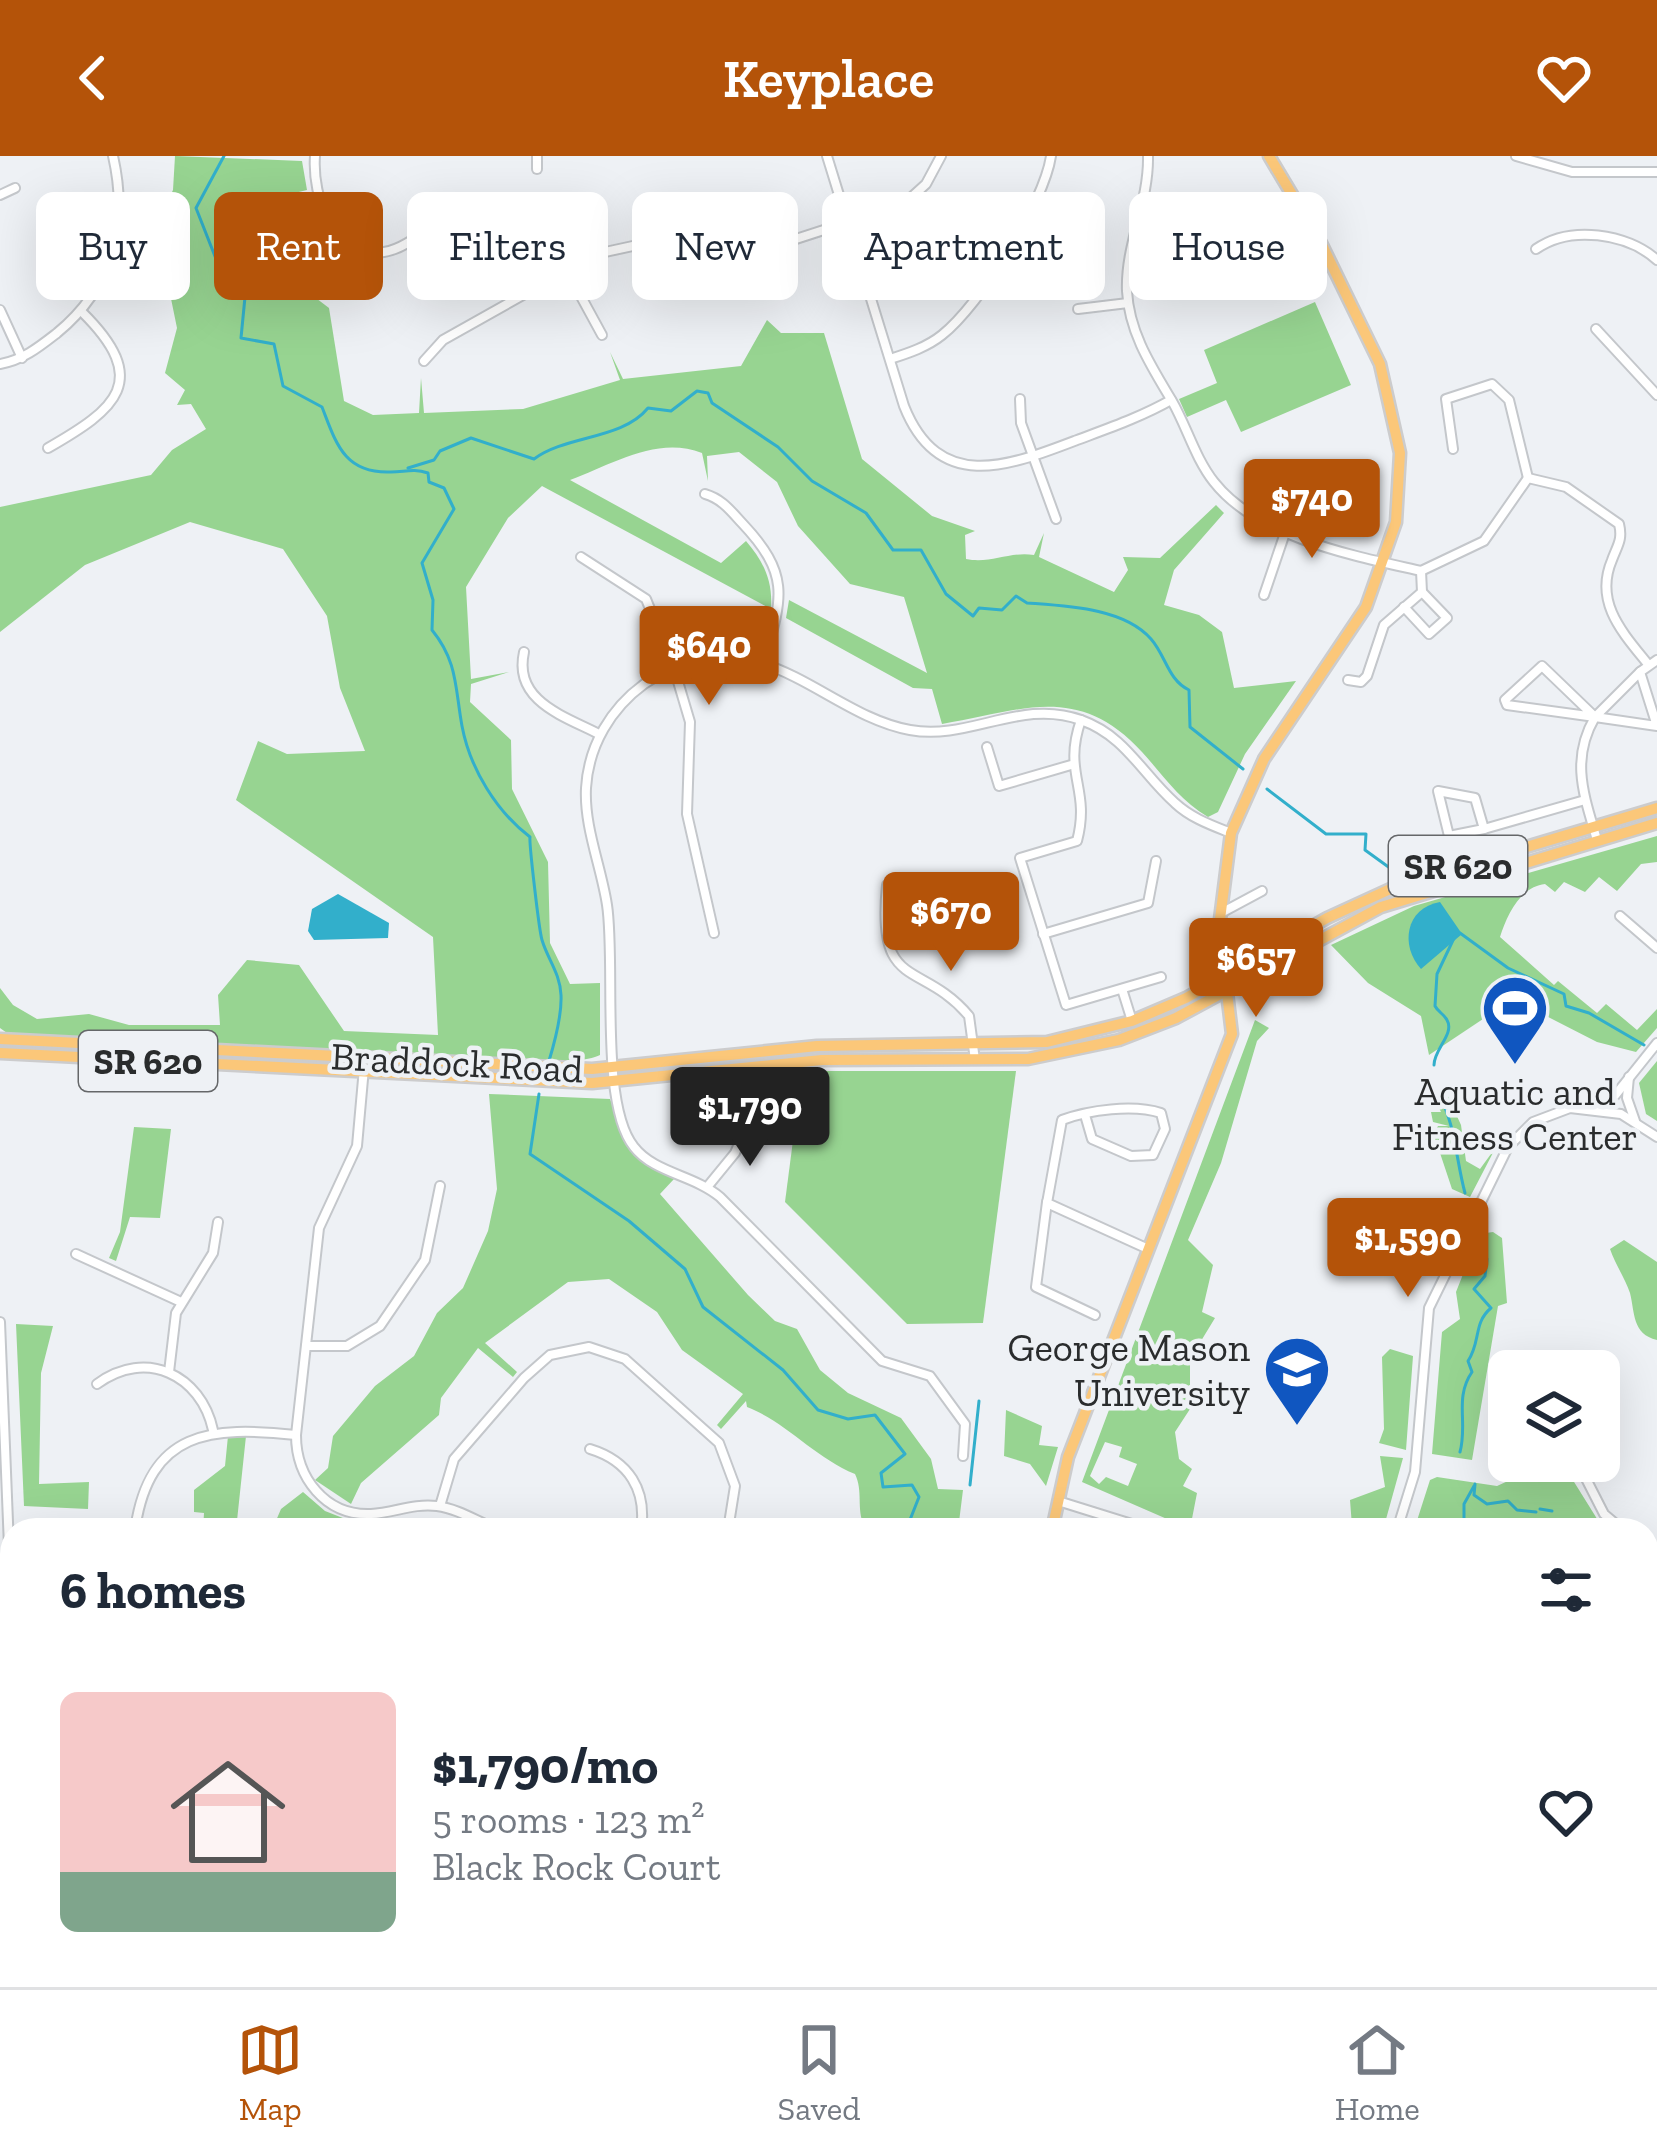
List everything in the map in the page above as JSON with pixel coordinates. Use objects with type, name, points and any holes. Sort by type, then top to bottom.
[{"type":"main road","points":[[1054,1518],[1068,1457],[1228,1045],[1233,1022],[1219,914],[1231,833],[1256,773],[1353,629],[1384,562],[1401,478],[1387,383],[1321,243],[1269,156]]},
{"type":"main road","name":"Braddock Road","points":[[614,1075],[817,1046],[1047,1042],[1132,1021],[1374,895],[1657,808]]},
{"type":"main road","name":"Braddock Road","points":[[0,1053],[614,1075],[822,1060],[975,1061],[1059,1054],[1119,1040],[1229,992],[1381,907],[1657,823]]},
{"type":"main road","name":"Braddock Road","points":[[0,1039],[364,1065]]},
{"type":"street","points":[[0,364],[22,358],[82,312],[110,264],[113,156]]},
{"type":"street","points":[[315,156],[326,216],[352,246],[373,252],[394,250],[407,242]]},
{"type":"street","points":[[537,156],[537,169]]},
{"type":"street","points":[[827,156],[838,192]]},
{"type":"street","points":[[917,192],[940,156]]},
{"type":"street","points":[[890,359],[934,340],[961,316],[1042,193],[1052,156]]},
{"type":"street","points":[[1145,192],[1148,156]]},
{"type":"street","points":[[1516,156],[1572,172],[1657,172]]},
{"type":"street","points":[[0,195],[15,188]]},
{"type":"street","points":[[608,253],[628,245],[754,251],[822,231]]},
{"type":"street","points":[[1536,249],[1553,238],[1611,237],[1637,245],[1657,260]]},
{"type":"street","points":[[1129,256],[1128,303],[1142,348],[1201,462],[1226,496],[1286,530],[1421,571],[1484,541],[1528,478],[1509,400],[1492,384],[1446,399],[1453,449]]},
{"type":"street","points":[[424,362],[443,340],[512,300]]},
{"type":"street","points":[[583,300],[602,335]]},
{"type":"street","points":[[872,300],[910,420],[937,452],[984,468],[1033,457],[1171,400]]},
{"type":"street","points":[[1078,309],[1128,303]]},
{"type":"street","points":[[0,310],[22,358]]},
{"type":"street","points":[[48,448],[100,418],[118,388],[114,352],[82,312]]},
{"type":"street","points":[[1596,328],[1657,395]]},
{"type":"street","points":[[1021,399],[1019,415],[1056,519]]},
{"type":"street","points":[[1528,478],[1565,487],[1615,518],[1622,539],[1608,571],[1608,606],[1652,661],[1595,717],[1580,753],[1585,800],[1597,840]]},
{"type":"street","points":[[705,494],[724,503],[776,566],[780,602],[763,664]]},
{"type":"street","points":[[1264,595],[1286,530]]},
{"type":"street","points":[[581,557],[646,598],[674,668],[690,722],[687,814],[714,933]]},
{"type":"street","points":[[1404,607],[1429,634],[1447,618],[1422,592],[1421,571]]},
{"type":"street","points":[[1348,680],[1361,682],[1384,625],[1422,592]]},
{"type":"street","points":[[524,652],[522,676],[536,700],[600,735]]},
{"type":"street","points":[[963,1456],[965,1424],[930,1376],[904,1371],[874,1354],[708,1186],[634,1147],[620,1118],[608,914],[586,804],[588,771],[600,735],[630,694],[674,668],[719,659],[763,664],[910,730],[956,731],[1022,713],[1081,720],[1124,745],[1179,807],[1231,833]]},
{"type":"street","points":[[1595,717],[1542,665],[1505,700],[1507,705],[1657,726],[1640,672]]},
{"type":"street","points":[[1081,720],[1071,765],[1083,802],[1077,841],[1020,859],[1043,934],[1066,1005],[1161,977]]},
{"type":"street","points":[[987,747],[999,786],[1071,765]]},
{"type":"street","points":[[1484,829],[1475,798],[1438,790],[1449,836],[1484,829],[1585,800]]},
{"type":"street","points":[[1043,934],[1148,903],[1156,861]]},
{"type":"street","points":[[887,885],[885,929],[892,954],[912,977],[960,1005],[973,1024],[975,1061]]},
{"type":"street","points":[[1219,914],[1262,890]]},
{"type":"street","points":[[1620,916],[1657,948]]},
{"type":"street","points":[[1122,989],[1132,1021]]},
{"type":"street","points":[[1605,1108],[1657,1043]]},
{"type":"street","points":[[364,1065],[357,1146],[321,1219],[296,1435],[304,1477],[337,1507],[369,1514],[440,1506],[470,1518]]},
{"type":"street","points":[[1630,1073],[1627,1098],[1636,1122]]},
{"type":"street","points":[[1400,1518],[1415,1472],[1425,1326],[1435,1290],[1517,1136],[1552,1113],[1588,1106],[1615,1094]]},
{"type":"street","points":[[1588,1106],[1605,1108],[1657,1137]]},
{"type":"street","points":[[1085,1115],[1092,1139],[1131,1156],[1153,1155],[1166,1120],[1152,1110],[1085,1115],[1062,1120],[1058,1129],[1036,1286],[1095,1315]]},
{"type":"street","points":[[708,1186],[735,1153],[746,1127]]},
{"type":"street","points":[[306,1346],[347,1346],[380,1326],[425,1260],[440,1186]]},
{"type":"street","points":[[1047,1202],[1146,1248]]},
{"type":"street","points":[[169,1372],[181,1302],[213,1253],[218,1222]]},
{"type":"street","points":[[76,1254],[181,1302]]},
{"type":"street","points":[[0,1322],[8,1518]]},
{"type":"street","points":[[440,1506],[454,1459],[524,1378],[550,1355],[589,1346],[625,1359],[724,1449],[736,1486],[730,1518]]},
{"type":"street","points":[[98,1384],[121,1372],[169,1372],[202,1395],[213,1430]]},
{"type":"street","points":[[137,1518],[141,1496],[156,1468],[181,1445],[213,1430],[296,1435]]},
{"type":"street","points":[[590,1449],[612,1458],[636,1483],[644,1506],[642,1518]]},
{"type":"street","points":[[1588,1482],[1609,1518]]},
{"type":"street","points":[[1058,1501],[1113,1518]]},
{"type":"green space","points":[[175,156],[302,161],[307,190],[214,192],[214,300],[318,300],[329,308],[344,401],[373,415],[419,413],[421,378],[424,413],[523,409],[620,380],[610,352],[623,379],[741,366],[767,320],[781,333],[824,333],[862,459],[932,516],[975,531],[965,535],[966,559],[1034,555],[1044,533],[1039,557],[1114,592],[1128,570],[1123,557],[1160,558],[1216,505],[1224,513],[1174,570],[1164,605],[1199,615],[1222,632],[1234,688],[1296,681],[1245,754],[1218,812],[1208,817],[1180,795],[1118,730],[1095,716],[1047,707],[942,724],[932,689],[913,688],[786,618],[789,600],[927,673],[904,597],[850,584],[798,526],[777,482],[739,452],[707,456],[708,481],[702,453],[668,448],[634,454],[570,480],[721,563],[746,541],[766,572],[771,609],[542,486],[508,518],[466,587],[471,679],[509,672],[471,684],[470,702],[511,740],[512,789],[548,862],[550,943],[570,984],[600,983],[600,1055],[559,1062],[457,1062],[346,1049],[327,1053],[7,1033],[0,1028],[0,988],[13,1005],[37,1019],[89,1014],[129,1025],[220,1025],[218,995],[247,960],[299,965],[344,1031],[438,1035],[433,937],[236,800],[258,741],[287,754],[365,751],[340,688],[327,616],[283,549],[190,522],[85,565],[0,632],[0,507],[151,475],[172,450],[206,429],[191,404],[177,405],[185,390],[165,373],[177,328],[171,300],[190,300],[190,192],[173,190]]},
{"type":"green space","points":[[1315,302],[1351,385],[1241,432],[1226,400],[1187,417],[1179,399],[1217,383],[1204,350]]},
{"type":"green space","points":[[1657,836],[1657,862],[1641,864],[1617,891],[1599,877],[1585,892],[1564,882],[1555,892],[1545,884],[1536,886],[1516,903],[1500,937],[1554,985],[1558,981],[1597,1013],[1606,1004],[1637,1030],[1657,1009],[1657,1028],[1636,1052],[1597,1042],[1513,999],[1429,1055],[1421,1016],[1368,983],[1331,945],[1414,906]]},
{"type":"green space","points":[[1255,1020],[1269,1028],[1257,1041],[1221,1163],[1188,1240],[1213,1265],[1202,1312],[1215,1318],[1190,1359],[1190,1409],[1175,1432],[1179,1459],[1192,1469],[1183,1486],[1197,1493],[1192,1518],[1165,1518],[1082,1482]],"holes":[[[1105,1442],[1122,1447],[1119,1457],[1137,1464],[1128,1486],[1106,1477],[1099,1484],[1090,1476]]]},
{"type":"green space","points":[[1657,1061],[1657,1121],[1646,1114],[1639,1083]]},
{"type":"green space","points":[[802,1071],[1016,1071],[983,1323],[907,1324],[785,1202]]},
{"type":"green space","points":[[1445,1090],[1461,1125],[1466,1161],[1480,1169],[1496,1147],[1470,1197],[1452,1189],[1439,1150],[1457,1135],[1437,1142],[1431,1138],[1438,1126],[1449,1126],[1433,1122],[1431,1112],[1441,1112],[1433,1095]]},
{"type":"green space","points":[[489,1094],[610,1099],[631,1152],[674,1179],[660,1194],[748,1295],[775,1321],[797,1329],[820,1370],[848,1393],[901,1418],[931,1459],[938,1489],[963,1490],[960,1518],[862,1518],[855,1474],[747,1407],[746,1401],[721,1429],[717,1425],[743,1394],[682,1350],[657,1312],[609,1279],[568,1282],[485,1343],[517,1372],[513,1377],[478,1348],[441,1398],[439,1415],[361,1483],[351,1504],[315,1480],[328,1468],[333,1436],[375,1386],[414,1356],[437,1313],[463,1288],[488,1231],[497,1189]]},
{"type":"green space","points":[[134,1127],[171,1129],[160,1218],[130,1217],[116,1261],[109,1258],[120,1232]]},
{"type":"green space","points":[[1493,1232],[1502,1238],[1507,1303],[1498,1306],[1488,1350],[1472,1460],[1432,1454],[1442,1332],[1460,1319],[1456,1292],[1479,1234]]},
{"type":"green space","points":[[1624,1240],[1657,1262],[1657,1340],[1639,1328],[1630,1293],[1610,1249]]},
{"type":"green space","points":[[16,1324],[53,1326],[41,1373],[39,1484],[89,1482],[88,1509],[24,1506]]},
{"type":"green space","points":[[1390,1349],[1413,1356],[1406,1450],[1379,1443],[1384,1429],[1382,1357]]},
{"type":"green space","points":[[1006,1410],[1042,1426],[1039,1445],[1058,1447],[1046,1486],[1030,1464],[1004,1456]]},
{"type":"green space","points":[[228,1436],[246,1436],[237,1518],[204,1518],[204,1513],[194,1512],[194,1490],[225,1466]]},
{"type":"green space","points":[[1380,1456],[1403,1458],[1386,1518],[1351,1518],[1350,1500],[1385,1487]]},
{"type":"green space","points":[[1437,1477],[1497,1486],[1574,1482],[1597,1518],[1418,1518],[1430,1480]]},
{"type":"green space","points":[[303,1492],[325,1511],[343,1518],[277,1518],[281,1509]]},
{"type":"water","points":[[338,894],[389,923],[388,938],[314,940],[308,931],[312,909]]},
{"type":"water","points":[[1440,902],[1462,934],[1421,969],[1410,950],[1410,929],[1419,912]]},
{"type":"waterway","points":[[224,156],[196,208],[220,269],[245,297],[241,338],[274,344],[283,386],[322,407],[338,444],[352,462],[375,471],[428,473],[429,482],[444,488],[454,509],[422,563],[433,600],[432,630],[451,664],[466,742],[478,773],[507,815],[530,837],[541,933],[561,995],[549,1061]]},
{"type":"waterway","points":[[408,468],[434,460],[440,451],[471,438],[534,459],[624,426],[648,408],[671,411],[697,391],[708,393],[712,403],[778,447],[812,481],[866,513],[893,550],[921,550],[946,594],[973,616],[979,608],[1002,610],[1016,596],[1027,603],[1110,615],[1140,629],[1176,680],[1189,690],[1190,727],[1243,769]]},
{"type":"waterway","points":[[1267,789],[1326,834],[1366,834],[1365,850],[1394,871]]},
{"type":"waterway","points":[[1460,933],[1508,968],[1564,994],[1566,1006],[1589,1013],[1644,1045]]},
{"type":"waterway","points":[[1434,1065],[1449,1025],[1435,1006],[1437,974],[1455,936]]},
{"type":"waterway","points":[[539,1094],[530,1154],[629,1221],[685,1269],[703,1307],[783,1370],[818,1410],[848,1419],[875,1415],[905,1454],[881,1473],[883,1487],[912,1485],[919,1497],[911,1518]]},
{"type":"waterway","points":[[1439,1096],[1452,1129],[1465,1193]]},
{"type":"waterway","points":[[1460,1452],[1462,1401],[1472,1372],[1468,1361],[1491,1308],[1474,1289],[1485,1276],[1487,1259],[1481,1252],[1486,1234]]},
{"type":"waterway","points":[[970,1485],[979,1401]]},
{"type":"waterway","points":[[1475,1484],[1474,1495],[1487,1504],[1508,1501],[1517,1510],[1536,1512]]},
{"type":"waterway","points":[[1464,1518],[1464,1504],[1474,1486]]},
{"type":"waterway","points":[[1540,1509],[1552,1511]]},
{"type":"place","name":"Aquatic and Fitness Center","points":[[1515,1067]]},
{"type":"place","name":"George Mason University","points":[[1297,1428]]}]
